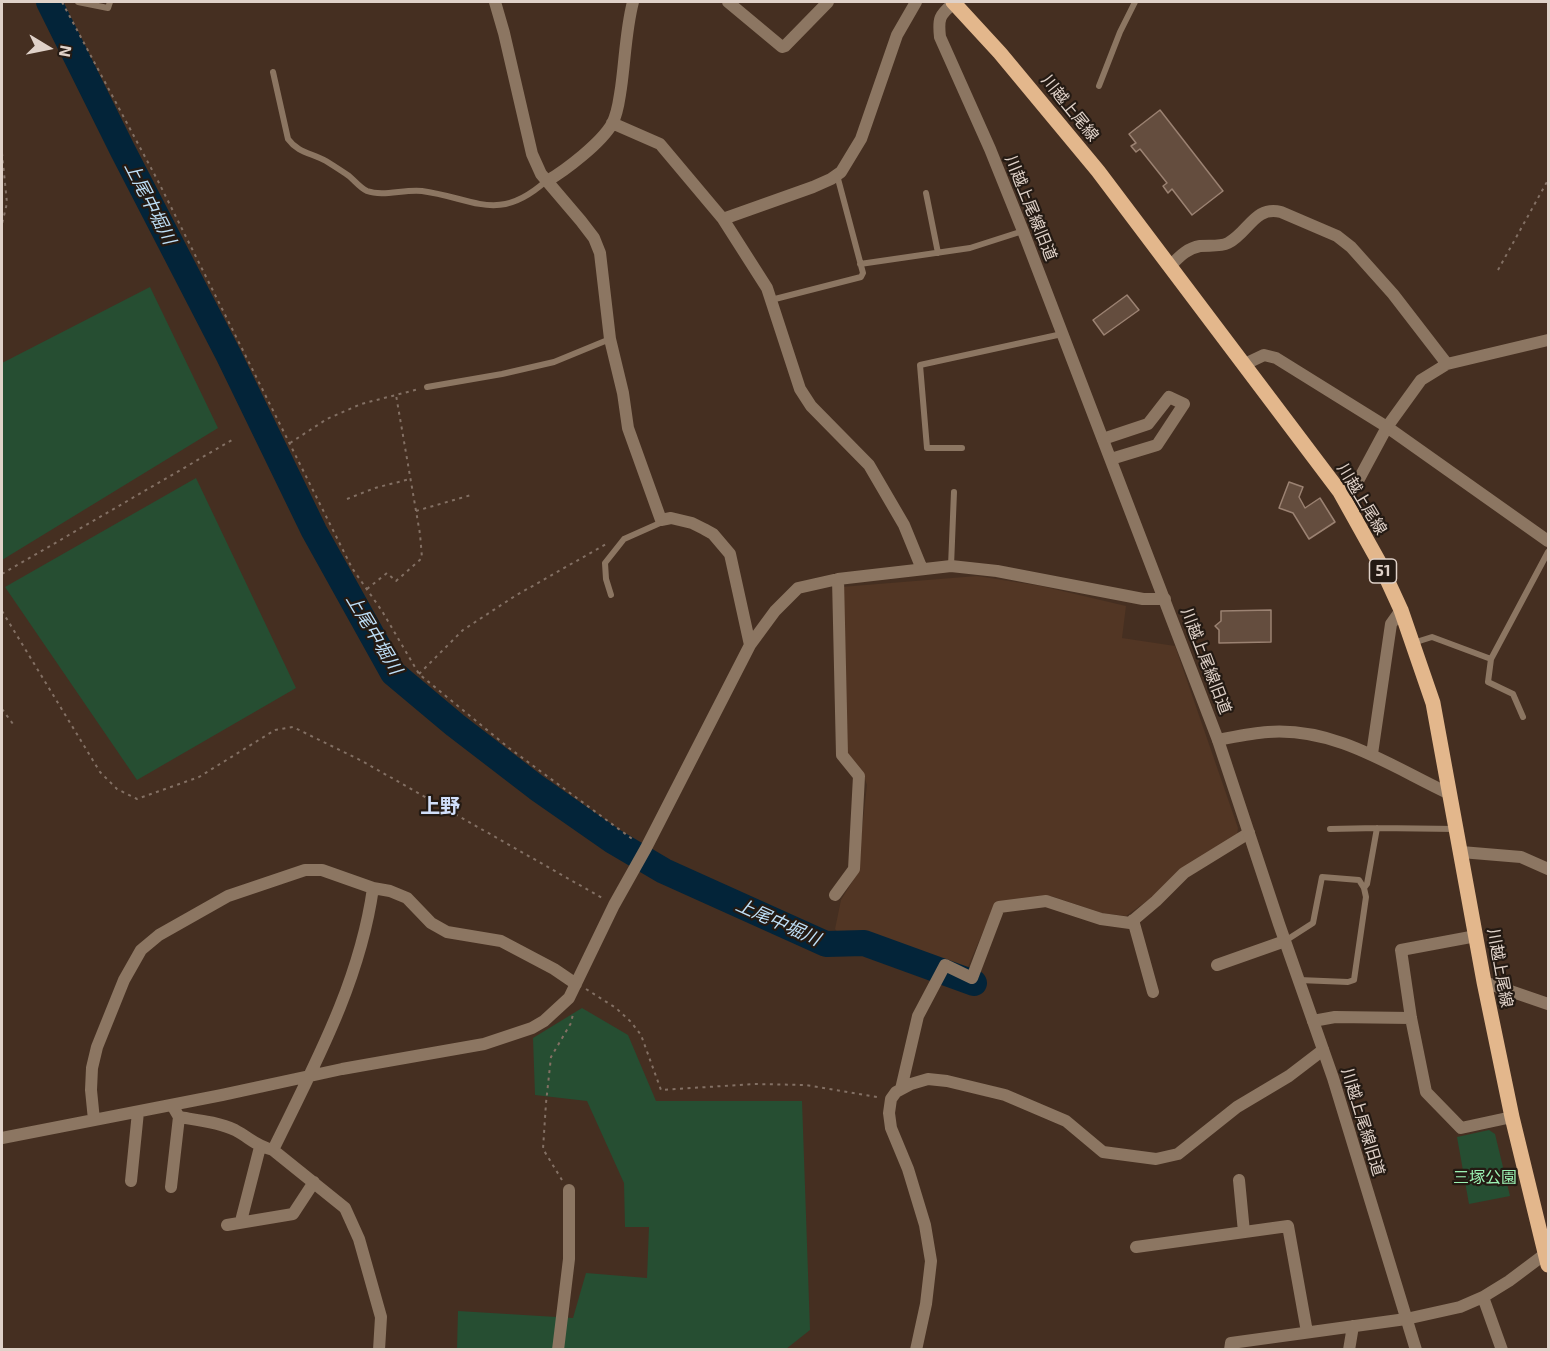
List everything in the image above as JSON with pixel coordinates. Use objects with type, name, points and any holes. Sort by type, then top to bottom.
[{"type":"main road","name":"川越上尾線","points":[[954,2],[1049,110],[1245,364],[1340,492],[1379,562],[1401,610],[1433,703],[1484,982],[1512,1117],[1546,1250]]},
{"type":"street","points":[[495,2],[532,154],[547,181],[594,238],[600,253],[610,339],[623,393],[628,428],[661,520],[671,518],[692,523],[713,534],[730,554],[750,645]]},
{"type":"street","points":[[547,181],[588,150],[612,123],[618,105],[633,2]]},
{"type":"street","points":[[728,2],[782,46],[785,46],[828,2]]},
{"type":"street","points":[[723,219],[813,187],[837,175],[861,139],[897,35],[916,2]]},
{"type":"street","name":"川越上尾線旧道","points":[[954,2],[944,11],[938,22],[940,38],[990,148],[1023,231],[1218,740],[1323,1050],[1416,1350]]},
{"type":"street","points":[[612,123],[660,144],[723,219],[766,288],[800,389],[811,406],[869,465],[904,525],[922,569]]},
{"type":"street","points":[[1170,266],[1193,248],[1226,244],[1258,215],[1274,210],[1281,212],[1337,236],[1351,247],[1393,294],[1447,364]]},
{"type":"street","points":[[1340,492],[1359,479],[1387,427],[1421,380],[1447,364],[1548,340]]},
{"type":"street","points":[[1245,364],[1264,356],[1276,358],[1387,427],[1548,541]]},
{"type":"street","points":[[1103,439],[1148,424],[1169,397],[1184,404],[1157,445],[1111,459]]},
{"type":"street","points":[[2,1138],[342,1069],[484,1044],[532,1028],[544,1021],[569,998],[614,905],[750,645],[775,611],[798,588],[838,579],[951,566],[997,571],[1143,599],[1165,599]]},
{"type":"street","points":[[835,895],[854,869],[860,776],[842,756],[838,579]]},
{"type":"street","points":[[1372,754],[1391,624],[1401,610]]},
{"type":"street","points":[[1218,740],[1268,732],[1297,732],[1323,736],[1372,754],[1450,794]]},
{"type":"street","points":[[902,1089],[918,1016],[939,975],[945,965],[972,978],[999,907],[1046,900],[1101,919],[1130,923],[1184,873],[1249,833]]},
{"type":"street","points":[[1461,852],[1521,857],[1548,869]]},
{"type":"street","points":[[94,1120],[92,1068],[97,1047],[124,981],[141,950],[159,935],[228,896],[305,870],[321,870],[407,898],[431,923],[447,932],[501,941],[554,969],[576,984]]},
{"type":"street","points":[[273,1150],[350,986],[363,941],[373,888]]},
{"type":"street","points":[[1133,920],[1153,992]]},
{"type":"street","points":[[1476,936],[1401,950],[1411,1018],[1426,1092],[1461,1128],[1512,1117]]},
{"type":"street","points":[[1217,965],[1285,941]]},
{"type":"street","points":[[1484,982],[1548,1004]]},
{"type":"street","points":[[1313,1022],[1335,1017],[1411,1018]]},
{"type":"street","points":[[916,1350],[926,1304],[931,1261],[925,1225],[908,1169],[891,1128],[891,1099],[896,1092],[928,1079],[1005,1095],[1066,1121],[1103,1152],[1156,1159],[1179,1154],[1237,1107],[1289,1076],[1323,1050]]},
{"type":"street","points":[[171,1187],[179,1117],[172,1105]]},
{"type":"street","points":[[131,1181],[138,1112]]},
{"type":"street","points":[[179,1117],[235,1130],[260,1147],[273,1150],[345,1208],[359,1239],[381,1317],[379,1350]]},
{"type":"street","points":[[241,1221],[260,1147]]},
{"type":"street","points":[[1239,1180],[1244,1232]]},
{"type":"street","points":[[227,1225],[293,1214],[314,1182]]},
{"type":"street","points":[[558,1350],[569,1259],[568,1190]]},
{"type":"street","points":[[1137,1247],[1288,1226],[1307,1332]]},
{"type":"street","points":[[1230,1350],[1231,1343],[1406,1319],[1460,1306],[1483,1297],[1509,1281],[1546,1250]]},
{"type":"street","points":[[1483,1297],[1503,1350]]},
{"type":"street","points":[[1349,1350],[1353,1326]]},
{"type":"lane","points":[[78,2],[108,8],[110,2]]},
{"type":"lane","points":[[1099,86],[1112,51],[1135,2]]},
{"type":"lane","points":[[273,72],[288,139],[293,147],[324,160],[367,191],[378,193],[423,191],[468,203],[494,205],[509,204],[524,198],[547,181]]},
{"type":"lane","points":[[771,300],[861,277],[863,273],[837,175]]},
{"type":"lane","points":[[926,193],[938,253]]},
{"type":"lane","points":[[860,264],[979,245],[1023,231]]},
{"type":"lane","points":[[962,448],[927,448],[920,365],[1062,334]]},
{"type":"lane","points":[[427,387],[554,362],[610,339]]},
{"type":"lane","points":[[951,566],[954,492]]},
{"type":"lane","points":[[611,595],[606,579],[605,563],[624,539],[660,523],[661,520]]},
{"type":"lane","points":[[1523,717],[1513,694],[1488,682],[1491,659],[1548,552]]},
{"type":"lane","points":[[1413,644],[1431,637],[1491,659]]},
{"type":"lane","points":[[1364,888],[1367,884],[1377,828]]},
{"type":"lane","points":[[1330,829],[1457,830]]},
{"type":"lane","points":[[1285,941],[1313,923],[1322,877],[1359,880],[1366,897],[1353,980],[1348,982],[1299,980]]},
{"type":"path","points":[[62,2],[158,181],[352,568],[382,611],[419,674],[642,855]]},
{"type":"path","points":[[2,153],[7,203],[2,224]]},
{"type":"path","points":[[1498,270],[1548,180]]},
{"type":"path","points":[[290,443],[327,419],[361,404],[427,387]]},
{"type":"path","points":[[367,590],[387,573],[396,581],[422,558],[396,395]]},
{"type":"path","points":[[2,574],[232,440]]},
{"type":"path","points":[[347,499],[375,488],[410,479]]},
{"type":"path","points":[[416,511],[471,495]]},
{"type":"path","points":[[419,674],[463,630],[515,596],[604,544],[624,539]]},
{"type":"path","points":[[2,611],[100,772],[117,789],[137,800],[199,777],[275,730],[293,727],[362,761],[614,905]]},
{"type":"path","points":[[2,709],[13,724]]},
{"type":"path","points":[[576,984],[616,1008],[631,1022],[650,1056],[661,1090],[754,1084],[806,1085],[891,1099]]},
{"type":"path","points":[[568,1190],[543,1149],[547,1078],[551,1057],[571,1023],[573,1005],[569,998]]},
{"type":"shaded area","points":[[977,576],[1041,586],[1126,606],[1122,638],[1175,646],[1238,828],[1237,836],[1126,916],[1102,913],[1051,896],[995,904],[967,969],[866,934],[846,936],[839,934],[835,929],[841,900],[857,874],[867,785],[862,770],[847,752],[841,587]]},
{"type":"green space","points":[[150,287],[218,428],[2,560],[2,363]]},
{"type":"green space","points":[[196,478],[296,688],[137,780],[5,587]]},
{"type":"green space","points":[[582,1008],[628,1035],[656,1101],[802,1101],[810,1330],[786,1349],[457,1350],[458,1311],[573,1318],[586,1273],[647,1278],[649,1227],[625,1227],[624,1183],[587,1101],[535,1095],[533,1038]]},
{"type":"green space","name":"三塚公園","points":[[1489,1130],[1495,1134],[1510,1196],[1469,1204],[1457,1137]]},
{"type":"building","points":[[1160,110],[1223,191],[1192,215],[1172,189],[1168,193],[1163,186],[1167,183],[1140,149],[1136,152],[1131,146],[1136,143],[1129,134]]},
{"type":"building","points":[[1127,295],[1139,310],[1104,335],[1093,320]]},
{"type":"building","points":[[1289,482],[1303,487],[1299,497],[1305,508],[1320,498],[1335,522],[1309,539],[1293,513],[1279,508]]},
{"type":"building","points":[[1271,610],[1271,642],[1219,643],[1219,630],[1215,626],[1221,621],[1221,611]]},
{"type":"waterway","name":"上尾中堀川","points":[[49,2],[229,356],[314,531],[393,673],[455,725],[537,788],[613,841],[664,871],[826,944],[864,943],[974,983]]},
{"type":"district","name":"上野","points":[[440,806]]}]
